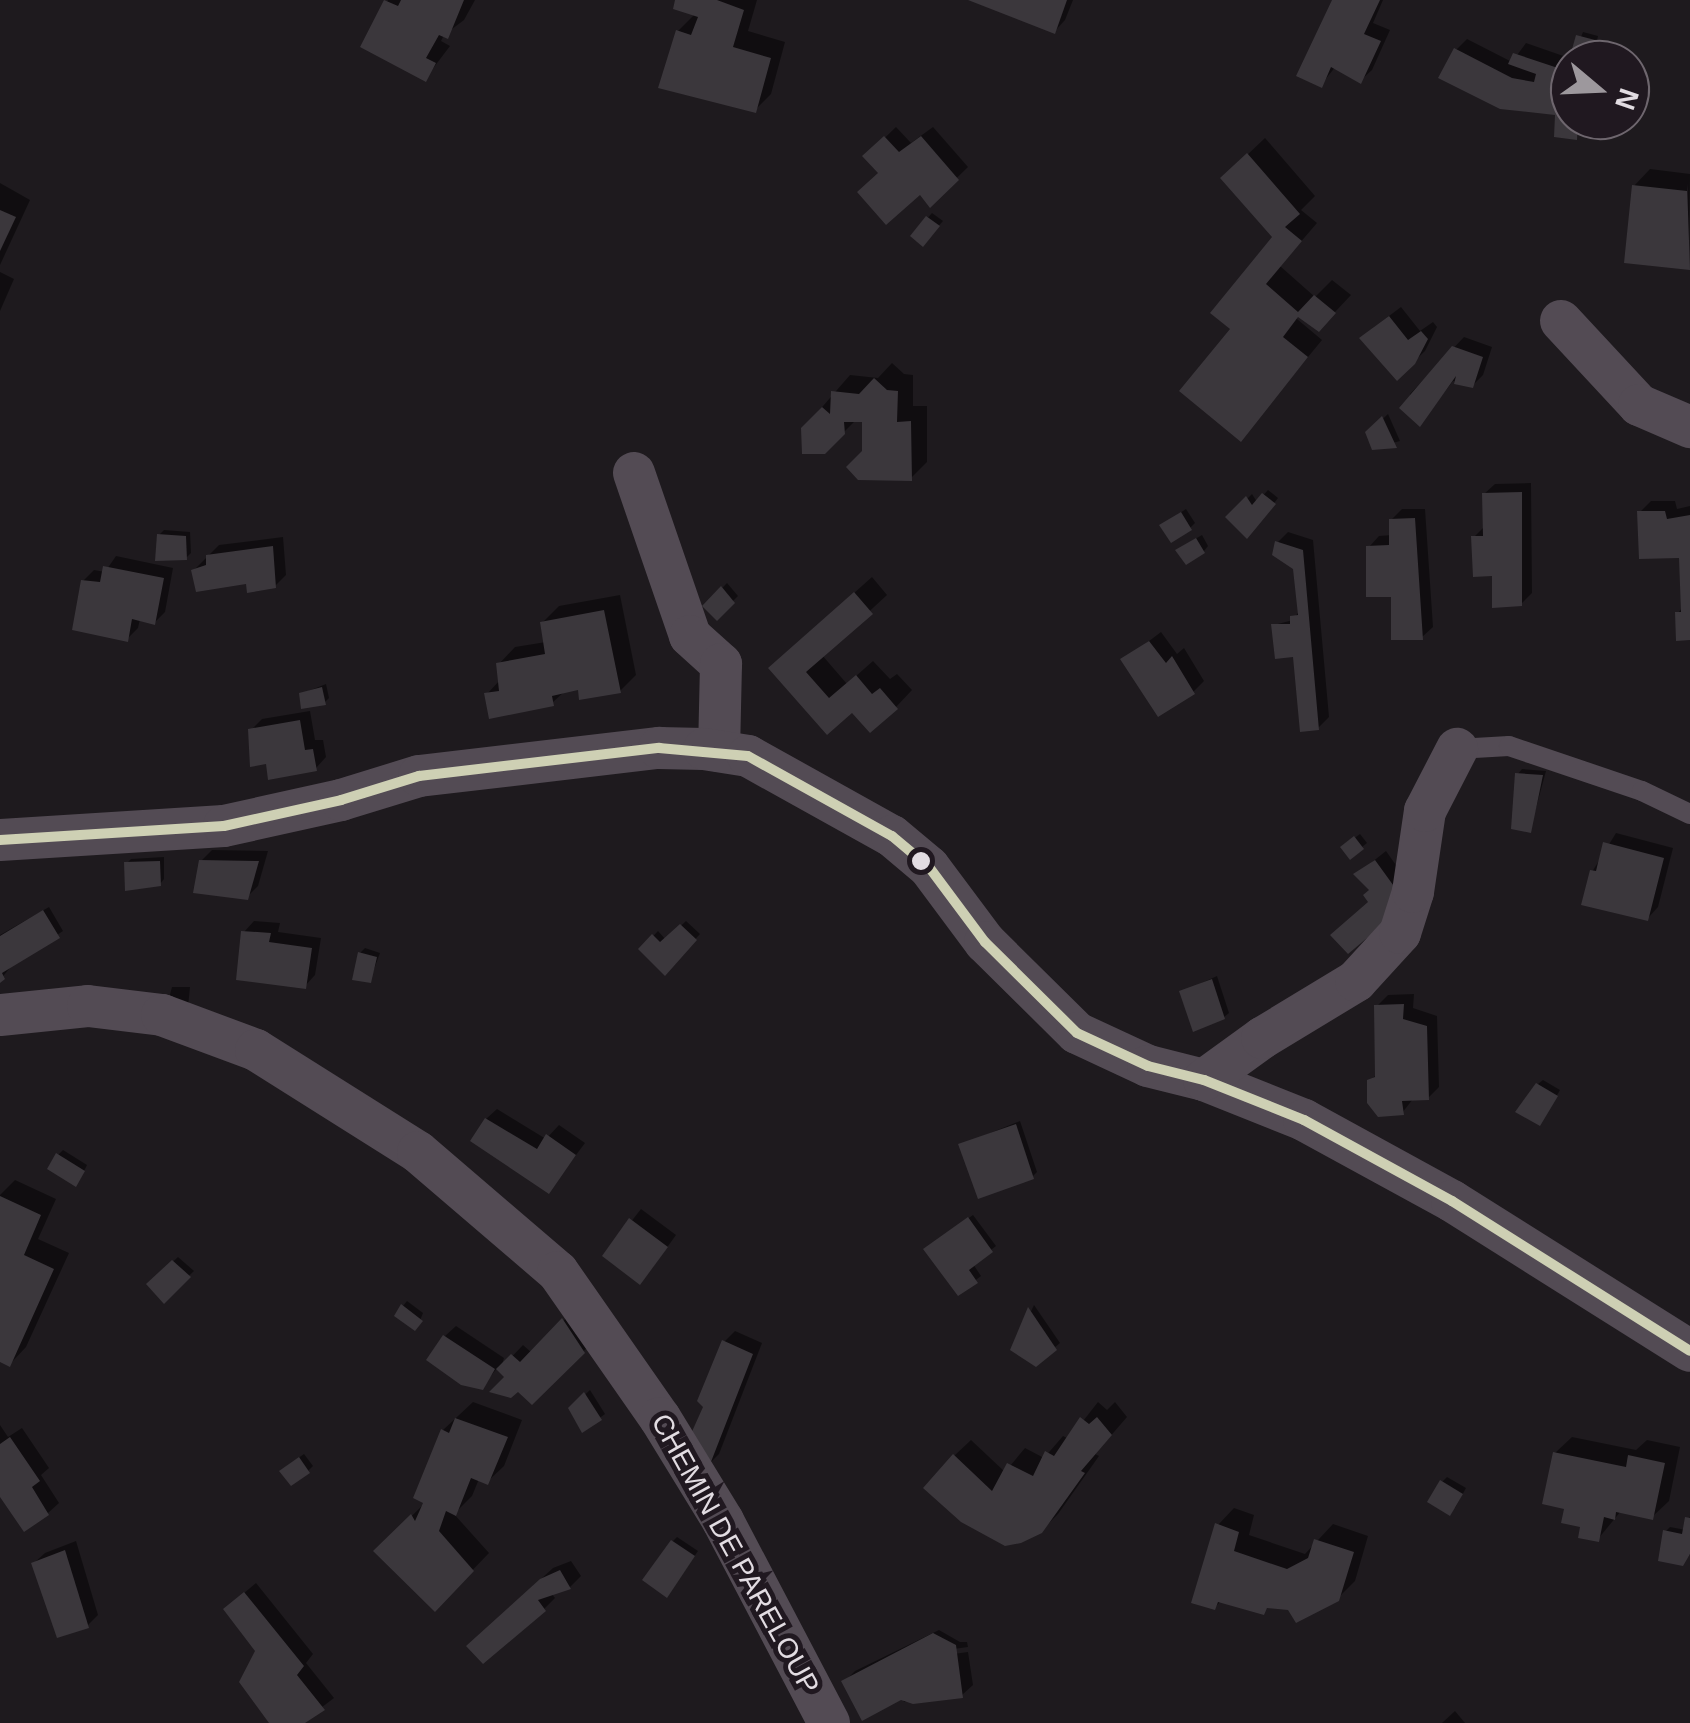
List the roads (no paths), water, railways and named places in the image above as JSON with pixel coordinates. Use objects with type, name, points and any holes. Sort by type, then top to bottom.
[{"type":"street","points":[[1561,321],[1638,405],[1690,427]]},
{"type":"street","points":[[634,474],[690,636],[721,664],[719,751]]},
{"type":"street","points":[[0,840],[224,826],[342,800],[419,776],[660,748],[748,756],[892,836],[930,867],[985,942],[1077,1033],[1148,1066],[1204,1080],[1304,1120],[1452,1200],[1690,1350]]},
{"type":"street","points":[[1204,1080],[1262,1038],[1356,981],[1400,932],[1413,892],[1425,811],[1457,749]]},
{"type":"street","name":"CHEMIN DE PARELOUP","points":[[0,1015],[88,1006],[162,1014],[256,1050],[418,1152],[558,1272],[660,1418],[723,1521],[829,1723]]},
{"type":"lane","points":[[1457,749],[1509,746],[1642,790],[1690,814]]}]
